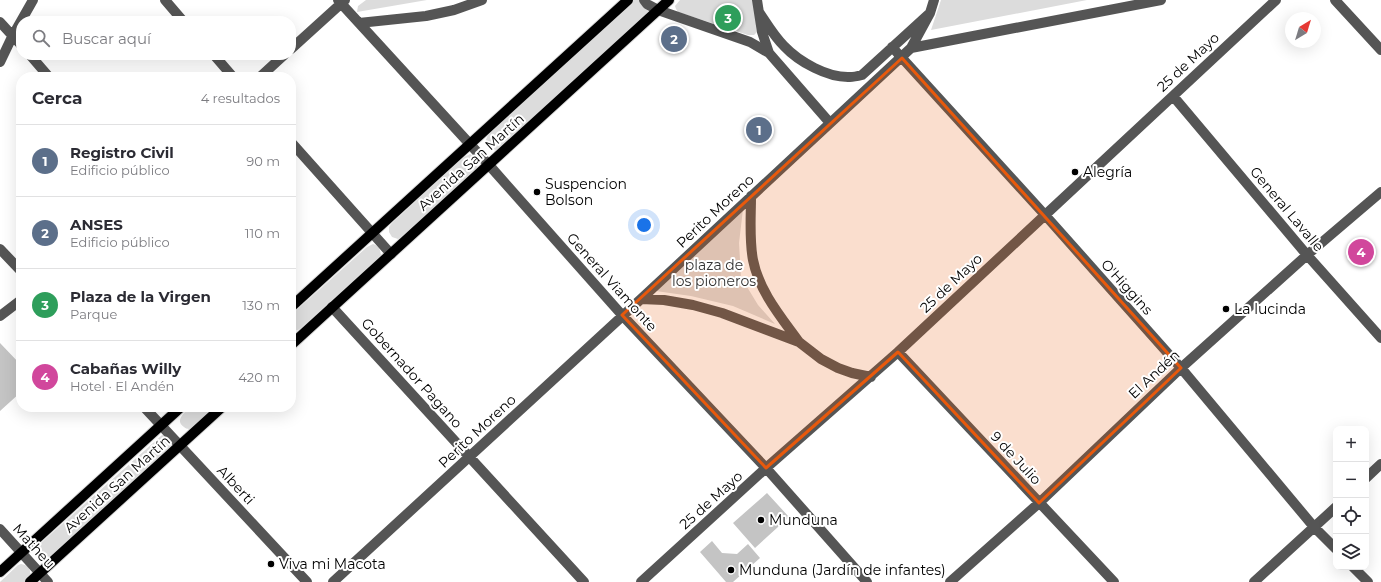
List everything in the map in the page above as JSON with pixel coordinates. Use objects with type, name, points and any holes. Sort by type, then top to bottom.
[{"type":"main road","name":"Avenida San Martín","points":[[296,302],[628,0]]},
{"type":"main road","name":"Avenida San Martín","points":[[296,340],[669,0]]},
{"type":"main road","name":"Avenida San Martín","points":[[0,572],[176,412]]},
{"type":"main road","name":"Avenida San Martín","points":[[30,582],[216,412]]},
{"type":"street","points":[[24,16],[33,0]]},
{"type":"street","points":[[165,0],[179,16]]},
{"type":"street","points":[[359,23],[426,16],[454,10],[482,0]]},
{"type":"street","points":[[644,0],[647,4],[658,10],[750,42],[769,53],[830,123]]},
{"type":"street","points":[[757,0],[762,32],[769,53]]},
{"type":"street","name":"Perito Moreno","points":[[333,582],[902,58],[911,48],[930,13],[934,0]]},
{"type":"street","points":[[911,48],[1124,3],[1161,0]]},
{"type":"street","name":"25 de Mayo","points":[[641,582],[766,468],[871,377],[1276,0]]},
{"type":"street","points":[[1335,0],[1381,50]]},
{"type":"street","points":[[296,44],[342,1]]},
{"type":"street","name":"General Viamonte","points":[[342,1],[359,23],[489,165],[622,315],[766,468],[867,582]]},
{"type":"street","points":[[759,12],[785,47],[807,64],[828,74],[850,78],[862,75],[930,13]]},
{"type":"street","points":[[0,22],[16,40]]},
{"type":"street","points":[[0,62],[16,29]]},
{"type":"street","name":"O'Higgins","points":[[892,47],[1045,215],[1181,368],[1314,527],[1333,546]]},
{"type":"street","points":[[34,60],[45,72]]},
{"type":"street","points":[[218,60],[229,72]]},
{"type":"street","points":[[265,72],[279,60]]},
{"type":"street","name":"General Lavalle","points":[[1173,96],[1307,255],[1381,338]]},
{"type":"street","points":[[296,148],[391,254]]},
{"type":"street","name":"El Andén","points":[[950,582],[1039,503],[1181,368],[1307,255],[1381,192]]},
{"type":"street","points":[[751,196],[751,249],[753,261],[770,302],[799,342],[821,359],[838,368],[871,377]]},
{"type":"street","points":[[0,249],[16,266]]},
{"type":"street","points":[[641,299],[664,300],[693,304],[722,312],[799,342]]},
{"type":"street","points":[[0,316],[16,304]]},
{"type":"street","name":"Gobernador Pagano","points":[[332,307],[584,582]]},
{"type":"street","name":"9 de Julio","points":[[898,352],[1114,582]]},
{"type":"street","name":"Alberti","points":[[148,412],[307,582]]},
{"type":"street","points":[[1369,475],[1381,464]]},
{"type":"street","points":[[1254,582],[1333,510]]},
{"type":"street","name":"Matheu","points":[[0,530],[48,582]]},
{"type":"street","points":[[1356,570],[1368,582]]},
{"type":"highlighted area","points":[[902,58],[1181,368],[1039,503],[898,352],[766,468],[622,315]]},
{"type":"green space","points":[[366,0],[427,0],[357,12],[358,6]]},
{"type":"green space","points":[[633,0],[639,0],[649,12],[498,150],[491,150],[488,148],[485,142],[488,135]]},
{"type":"green space","points":[[680,0],[755,0],[757,32],[754,35],[748,35],[678,12],[675,6]]},
{"type":"green space","points":[[941,0],[1087,0],[931,30]]},
{"type":"green space","points":[[470,154],[479,162],[476,170],[403,236],[398,239],[392,237],[389,232],[389,227],[392,223],[464,157]]},
{"type":"green space","name":"plaza de los pioneros","points":[[743,209],[739,243],[741,277],[758,305],[775,324],[733,306],[691,296],[656,291]]},
{"type":"green space","points":[[373,244],[377,246],[381,255],[302,327],[296,330],[296,311],[367,247]]},
{"type":"green space","points":[[185,412],[211,412],[199,423],[188,429],[181,425],[180,422]]},
{"type":"green space","points":[[162,435],[166,436],[171,443],[170,448],[167,451],[54,554],[48,557],[40,555],[37,547],[43,541]]},
{"type":"green space","points":[[21,564],[27,566],[30,571],[30,575],[24,582],[0,582],[18,565]]},
{"type":"building","points":[[0,343],[16,360],[16,397],[0,411]]},
{"type":"building","name":"Munduna","points":[[767,493],[789,517],[755,548],[733,523]]},
{"type":"building","name":"Munduna (Jardín de infantes)","points":[[712,541],[722,553],[737,554],[748,544],[760,558],[733,582],[726,582],[700,552]]},
{"type":"place","name":"Plaza de la Virgen","points":[[728,18]]},
{"type":"place","name":"ANSES","points":[[674,39]]},
{"type":"place","name":"Registro Civil","points":[[759,130]]},
{"type":"place","name":"Alegría","points":[[1075,172]]},
{"type":"place","name":"Suspencion Bolson","points":[[537,192]]},
{"type":"place","name":"Cabañas Willy","points":[[1361,252]]},
{"type":"place","name":"La lucinda","points":[[1226,309]]},
{"type":"place","name":"Munduna","points":[[761,520]]},
{"type":"place","name":"Viva mi Macota","points":[[271,564]]},
{"type":"place","name":"Munduna (Jardín de infantes)","points":[[731,570]]}]
